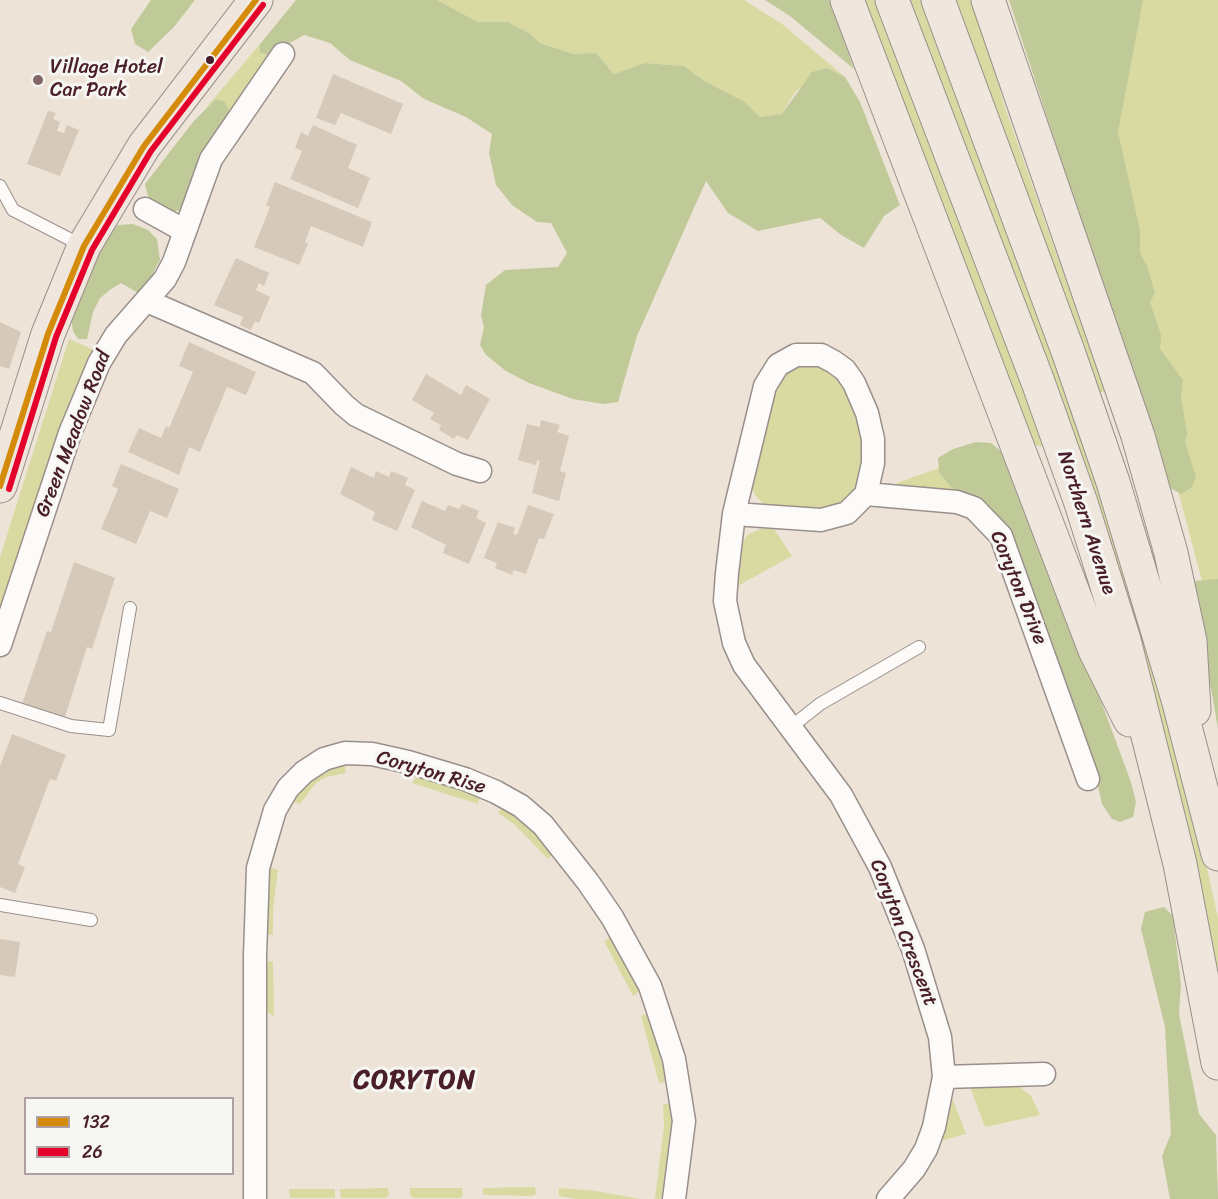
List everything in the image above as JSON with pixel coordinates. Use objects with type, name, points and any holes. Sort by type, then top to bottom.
[{"type":"main road","points":[[0,486],[51,325],[84,246],[144,146],[256,0]]},
{"type":"main road","points":[[847,0],[1095,650],[1160,778]]},
{"type":"main road","name":"Northern Avenue","points":[[892,0],[999,277],[1077,492],[1124,640],[1160,778],[1201,963],[1218,1063]]},
{"type":"main road","name":"Northern Avenue","points":[[938,0],[1061,332],[1113,482],[1146,586],[1218,854]]},
{"type":"main road","points":[[988,0],[1138,436],[1171,553],[1190,641],[1198,774]]},
{"type":"street","name":"Green Meadow Road","points":[[0,645],[70,433],[99,363],[116,334],[165,279],[212,159],[283,54]]},
{"type":"street","points":[[145,209],[185,231]]},
{"type":"street","points":[[147,301],[314,373],[356,415],[457,464],[480,471]]},
{"type":"street","name":"Coryton Crescent","points":[[866,494],[872,479],[873,439],[867,413],[858,391],[845,370],[820,355],[796,355],[778,365],[765,386],[734,514],[725,601],[728,623],[744,665],[841,795],[860,826],[890,889],[913,949],[940,1037],[944,1077],[934,1127],[926,1149],[907,1178],[888,1199]]},
{"type":"street","points":[[734,514],[821,520],[847,513],[866,494]]},
{"type":"street","name":"Coryton Drive","points":[[866,494],[957,502],[974,508],[1001,536],[1088,779]]},
{"type":"street","name":"Coryton Rise","points":[[255,1199],[255,956],[258,868],[275,810],[288,788],[304,772],[324,759],[345,753],[372,754],[408,762],[465,779],[496,792],[521,806],[543,825],[588,882],[623,935],[650,986],[674,1059],[684,1121],[674,1199]]},
{"type":"street","points":[[944,1077],[1044,1074]]},
{"type":"lane","points":[[0,186],[13,210],[84,246]]},
{"type":"lane","points":[[0,703],[71,726],[109,730],[130,608]]},
{"type":"lane","points":[[791,727],[820,704],[919,647]]},
{"type":"lane","points":[[0,905],[91,920]]},
{"type":"green space","points":[[151,0],[195,0],[174,27],[148,52],[135,44],[131,29]]},
{"type":"green space","points":[[296,0],[437,0],[478,22],[508,22],[529,33],[540,43],[573,54],[596,53],[614,74],[645,63],[684,66],[706,82],[745,102],[760,117],[782,114],[812,72],[827,68],[845,77],[860,102],[900,205],[884,216],[864,248],[841,235],[820,218],[758,231],[728,213],[706,181],[637,336],[618,402],[603,404],[573,399],[529,383],[506,371],[486,355],[480,345],[484,327],[481,315],[486,285],[505,270],[558,267],[567,253],[551,223],[537,222],[512,205],[496,185],[489,153],[492,134],[466,117],[424,99],[401,81],[350,60],[330,43],[304,35],[268,55],[260,52],[260,44]]},
{"type":"green space","points":[[437,0],[744,0],[782,24],[845,77],[827,68],[795,92],[782,114],[760,117],[744,102],[706,82],[684,66],[645,63],[614,74],[596,53],[573,54],[540,43],[529,33],[508,22],[478,22]]},
{"type":"green space","points":[[765,0],[830,0],[854,69],[790,16]]},
{"type":"green space","points":[[865,0],[878,0],[1045,448],[1032,444]]},
{"type":"green space","points":[[907,0],[923,0],[1014,245],[1116,533],[1205,859],[1218,918],[1218,991]]},
{"type":"green space","points":[[953,0],[973,0],[1005,108],[1105,392],[1099,392]]},
{"type":"green space","points":[[1009,0],[1143,0],[1118,132],[1140,231],[1140,253],[1147,266],[1155,293],[1150,302],[1161,335],[1160,349],[1183,380],[1181,397],[1187,433],[1185,442],[1196,477],[1192,487],[1181,494],[1167,486]]},
{"type":"green space","points":[[1127,0],[1218,0],[1218,642],[1170,460],[1106,118]]},
{"type":"green space","points":[[270,32],[260,44],[274,52],[230,113],[216,99],[201,114]]},
{"type":"green space","points":[[216,99],[225,102],[230,113],[190,199],[180,210],[167,214],[149,200],[145,184],[193,122]]},
{"type":"green space","points":[[133,224],[148,230],[157,239],[160,260],[153,273],[152,284],[140,294],[121,283],[111,289],[100,298],[93,312],[87,339],[78,339],[73,331],[71,317],[102,239],[118,225]]},
{"type":"green space","points":[[69,339],[94,350],[56,437],[0,610],[0,557]]},
{"type":"green space","points":[[812,364],[827,369],[837,376],[847,392],[858,418],[865,465],[856,491],[846,502],[824,511],[775,509],[764,505],[755,495],[751,485],[774,389],[790,367]]},
{"type":"green space","points":[[976,442],[991,443],[1012,461],[1131,782],[1136,802],[1133,817],[1120,822],[1112,819],[1102,804],[1095,772],[1046,645],[967,497],[951,487],[939,472],[938,458],[953,449]]},
{"type":"green space","points":[[939,468],[939,472],[967,497],[897,488],[897,483]]},
{"type":"green space","points":[[763,528],[774,529],[792,556],[736,587],[742,544],[747,535]]},
{"type":"green space","points":[[1218,579],[1218,729],[1211,688],[1200,658],[1207,645],[1192,585],[1195,581]]},
{"type":"green space","points":[[344,764],[346,773],[326,777],[316,783],[300,804],[291,801],[318,772]]},
{"type":"green space","points":[[417,776],[480,795],[478,804],[412,783]]},
{"type":"green space","points":[[502,807],[506,807],[528,825],[553,851],[548,859],[515,825],[498,813]]},
{"type":"green space","points":[[271,868],[278,870],[273,910],[273,935],[265,935],[268,871]]},
{"type":"green space","points":[[1164,907],[1173,916],[1181,985],[1179,1014],[1199,1114],[1216,1135],[1218,1199],[1170,1199],[1162,1156],[1171,1134],[1165,1027],[1141,929],[1145,912]]},
{"type":"green space","points":[[611,937],[641,990],[633,996],[604,941]]},
{"type":"green space","points":[[273,961],[274,1016],[265,1011],[265,966],[267,962]]},
{"type":"green space","points":[[649,1013],[668,1078],[666,1082],[659,1083],[641,1016]]},
{"type":"green space","points":[[1008,1083],[1020,1087],[1031,1096],[1040,1115],[985,1127],[970,1087]]},
{"type":"green space","points":[[953,1100],[966,1134],[940,1141],[950,1101]]},
{"type":"green space","points":[[663,1104],[670,1104],[674,1124],[666,1190],[660,1199],[655,1199],[664,1127]]},
{"type":"green space","points":[[535,1187],[536,1194],[533,1196],[483,1195],[483,1188]]},
{"type":"green space","points":[[388,1188],[389,1195],[385,1198],[341,1198],[340,1189]]},
{"type":"green space","points":[[410,1188],[462,1188],[463,1195],[461,1198],[414,1198],[410,1195]]},
{"type":"green space","points":[[559,1188],[596,1191],[640,1199],[576,1199],[559,1196]]},
{"type":"green space","points":[[289,1189],[335,1189],[335,1198],[290,1198]]},
{"type":"building","points":[[333,74],[403,104],[391,134],[341,113],[335,125],[316,118]]},
{"type":"building","points":[[48,111],[56,113],[53,119],[60,122],[57,131],[64,133],[67,125],[79,130],[60,176],[27,164]]},
{"type":"building","points":[[313,125],[357,145],[348,168],[370,178],[358,208],[290,179],[302,151],[295,148],[301,132],[308,136]]},
{"type":"building","points":[[275,182],[372,222],[363,247],[311,226],[305,242],[308,244],[299,265],[254,247],[270,207],[266,205]]},
{"type":"building","points":[[236,258],[269,273],[264,286],[259,283],[256,290],[270,297],[259,323],[255,321],[251,330],[240,325],[243,317],[214,305]]},
{"type":"building","points":[[0,322],[21,332],[9,369],[0,366]]},
{"type":"building","points":[[189,342],[256,372],[246,395],[227,387],[200,452],[189,447],[179,475],[128,452],[139,428],[161,438],[166,426],[169,428],[193,372],[179,366]]},
{"type":"building","points":[[426,374],[461,395],[466,385],[490,399],[468,440],[457,435],[454,439],[439,430],[441,425],[430,419],[434,413],[412,400]]},
{"type":"building","points":[[541,420],[560,425],[557,432],[569,436],[560,471],[566,473],[559,501],[532,493],[540,461],[537,460],[536,465],[518,460],[527,424],[540,427]]},
{"type":"building","points":[[121,464],[179,489],[167,518],[150,511],[136,544],[101,529],[118,489],[112,486]]},
{"type":"building","points":[[351,467],[374,478],[376,471],[389,477],[391,471],[408,478],[405,485],[415,490],[397,531],[372,520],[375,512],[340,494]]},
{"type":"building","points":[[422,501],[445,511],[448,505],[459,509],[462,504],[479,511],[476,518],[486,523],[469,564],[443,553],[446,545],[411,527]]},
{"type":"building","points":[[528,505],[554,514],[544,539],[539,538],[526,574],[514,570],[512,575],[495,568],[497,563],[484,558],[498,522],[515,528],[513,534],[517,535]]},
{"type":"building","points":[[74,562],[115,578],[92,649],[87,647],[65,717],[22,704],[47,631],[51,632]]},
{"type":"building","points":[[12,734],[66,755],[56,781],[50,779],[18,864],[25,867],[15,893],[0,887],[0,766]]},
{"type":"building","points":[[0,939],[20,942],[15,977],[0,975]]},
{"type":"transit line","name":"132","points":[[0,486],[48,334],[84,246],[144,146],[256,0]]},
{"type":"transit line","name":"26","points":[[9,489],[56,337],[92,250],[151,151],[263,5]]},
{"type":"place","name":"Village Hotel Car Park","points":[[38,80]]},
{"type":"district","name":"CORYTON","points":[[415,1081]]}]
